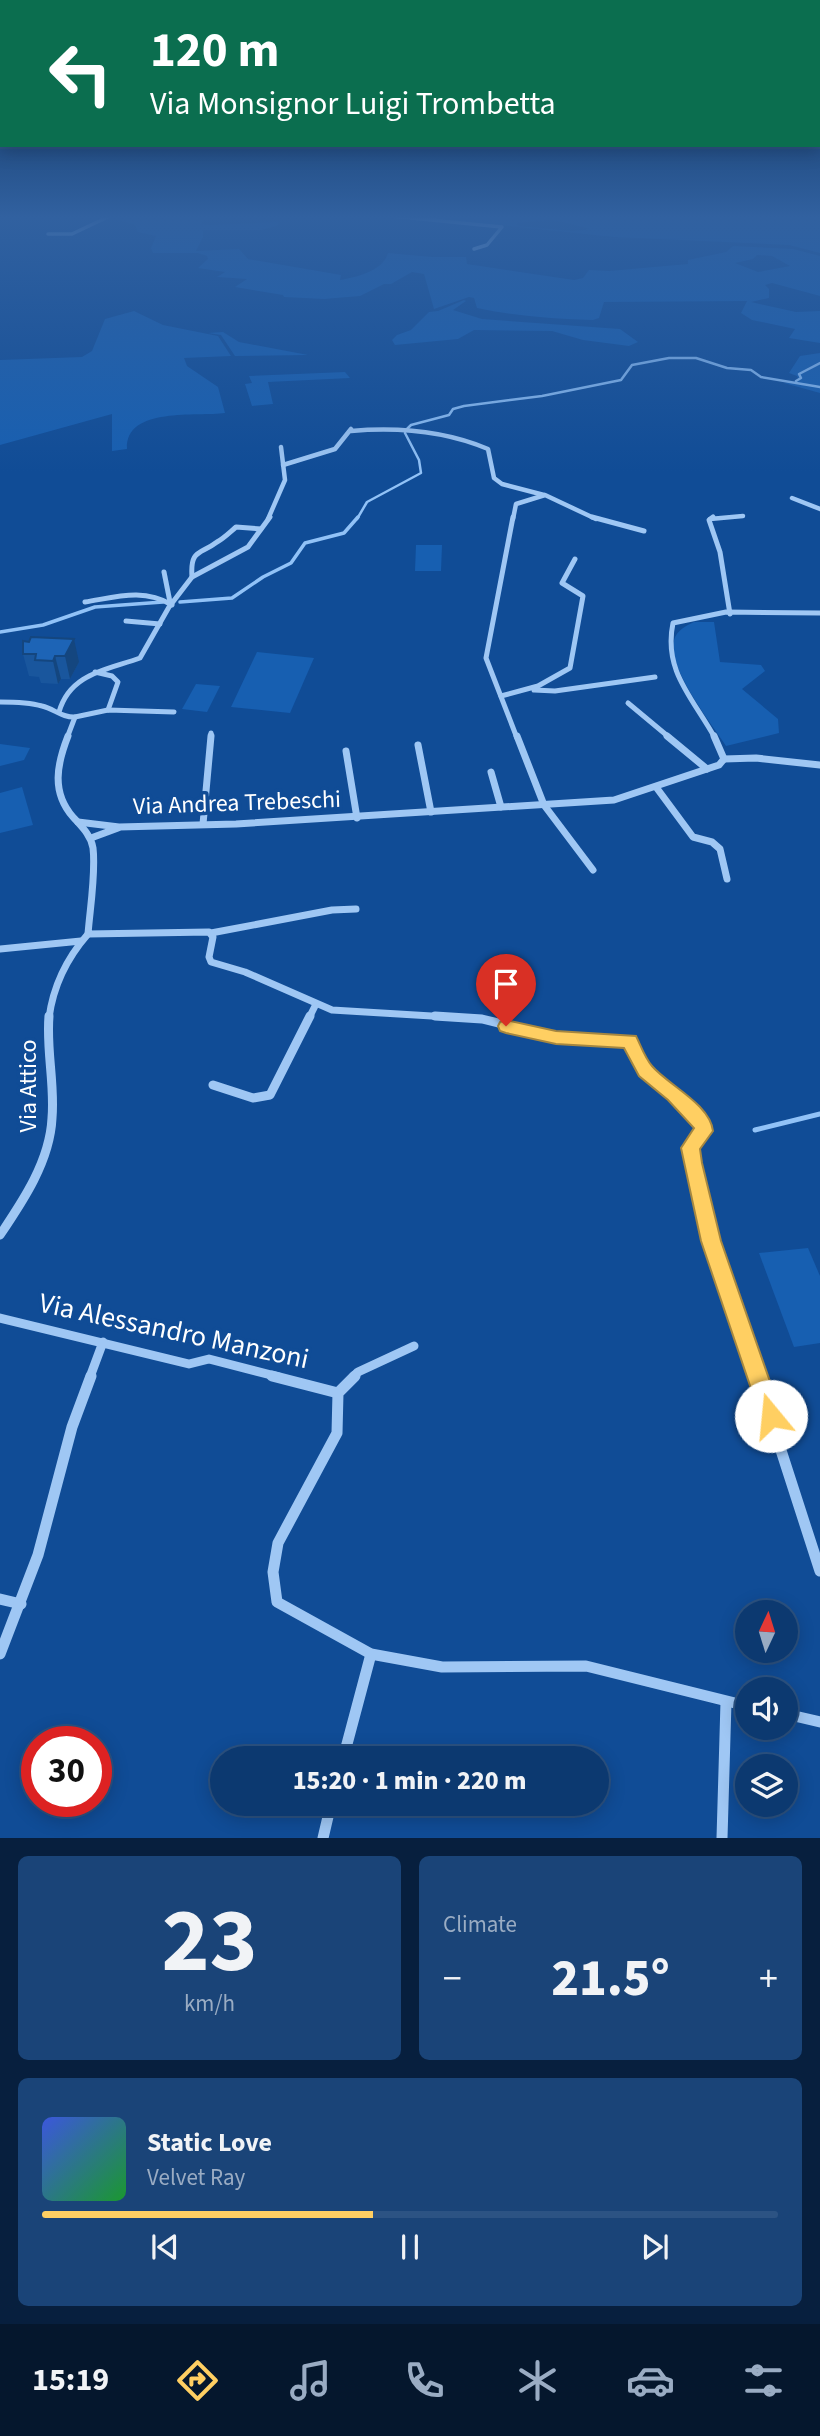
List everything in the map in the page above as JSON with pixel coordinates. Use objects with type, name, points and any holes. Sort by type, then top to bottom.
[{"type":"street","points":[[283,465],[335,449],[351,430],[405,431],[475,442],[488,449],[494,478],[502,484],[545,495],[595,519],[644,531]]},
{"type":"street","points":[[59,712],[64,694],[95,671],[140,658],[171,603],[192,577],[248,547],[272,514],[282,491],[285,480],[281,447]]},
{"type":"street","points":[[545,495],[516,504],[486,659],[544,805],[593,870]]},
{"type":"street","points":[[792,498],[820,509]]},
{"type":"street","points":[[730,614],[720,552],[709,520],[714,517],[743,516]]},
{"type":"street","points":[[192,577],[191,563],[201,549],[214,545],[236,527],[261,529]]},
{"type":"street","points":[[501,696],[553,681],[570,668],[583,596],[562,583],[575,559]]},
{"type":"street","points":[[164,572],[171,603]]},
{"type":"street","points":[[85,602],[126,595],[145,595],[158,596],[171,603]]},
{"type":"street","points":[[820,613],[687,617],[673,623],[668,635],[677,674],[720,743],[724,760],[756,758],[820,765]]},
{"type":"street","points":[[126,621],[160,624]]},
{"type":"street","points":[[95,671],[112,676],[118,682],[108,710]]},
{"type":"street","points":[[529,690],[555,691],[655,677]]},
{"type":"street","points":[[0,702],[35,704],[59,712],[66,718],[101,714],[108,710],[174,712]]},
{"type":"street","points":[[628,704],[706,769]]},
{"type":"street","points":[[75,717],[56,769],[56,788],[66,808],[91,838],[93,850],[88,934],[211,933],[357,906]]},
{"type":"street","points":[[203,824],[211,733]]},
{"type":"street","points":[[418,745],[431,812]]},
{"type":"street","name":"Via Andrea Trebeschi","points":[[346,751],[357,818]]},
{"type":"street","name":"Via Andrea Trebeschi","points":[[78,822],[119,827],[357,818],[614,800],[719,765],[724,760]]},
{"type":"street","points":[[491,772],[501,807]]},
{"type":"street","points":[[656,787],[693,837],[715,842],[721,848],[727,879]]},
{"type":"street","name":"Via Andrea Trebeschi","points":[[91,838],[119,827]]},
{"type":"street","points":[[211,933],[211,962],[260,977],[316,1004],[351,1013],[482,1020],[556,1037],[629,1041],[646,1071],[675,1094],[704,1126],[704,1131],[691,1148],[711,1241],[820,1571]]},
{"type":"street","name":"Via Attico","points":[[0,1235],[31,1187],[44,1157],[52,1121],[48,1026],[50,1009],[62,976],[81,941],[88,934]]},
{"type":"street","points":[[0,949],[81,941]]},
{"type":"street","points":[[213,1085],[253,1098],[270,1095],[316,1004]]},
{"type":"street","name":"Via Alessandro Manzoni","points":[[0,1318],[189,1364],[209,1359],[338,1392]]},
{"type":"street","points":[[0,1654],[38,1555],[72,1427],[103,1342]]},
{"type":"street","points":[[414,1346],[358,1373],[338,1392],[337,1433],[278,1543],[273,1572],[277,1602],[371,1654],[442,1667],[586,1666],[735,1704]]},
{"type":"street","points":[[0,1599],[21,1604]]},
{"type":"street","points":[[346,1746],[371,1654]]},
{"type":"street","points":[[722,1838],[726,1702]]},
{"type":"street","points":[[798,1716],[820,1721]]},
{"type":"street","points":[[323,1838],[328,1816]]},
{"type":"shaded area","points":[[432,301],[458,301],[434,309]]},
{"type":"shaded area","points":[[466,301],[453,310],[482,319],[620,329],[638,342],[629,346],[583,340],[552,331],[474,330],[458,339],[395,345],[392,340],[397,335],[411,330],[429,312]]},
{"type":"shaded area","points":[[475,301],[757,301],[751,302],[796,312],[820,311],[820,343],[789,338],[795,329],[752,320],[741,313],[747,301],[604,302],[599,318],[593,320],[535,317],[477,308]]},
{"type":"shaded area","points":[[134,311],[163,325],[218,336],[231,356],[184,358],[187,366],[218,387],[225,413],[165,416],[150,420],[138,426],[130,435],[127,449],[112,451],[112,414],[0,445],[0,360],[82,357],[92,351],[105,319]]},
{"type":"shaded area","points":[[223,332],[239,342],[308,355],[235,356],[221,335],[208,333]]},
{"type":"shaded area","points":[[820,353],[820,393],[784,383],[799,381],[797,376],[789,373],[800,356]]},
{"type":"shaded area","points":[[345,372],[350,378],[268,382],[273,404],[252,406],[245,384],[252,383],[249,376]]},
{"type":"shaded area","points":[[416,545],[442,545],[441,571],[415,571]]},
{"type":"shaded area","points":[[694,622],[714,622],[720,662],[761,665],[765,671],[742,689],[778,719],[779,733],[726,746],[691,694],[673,651],[677,634]]},
{"type":"shaded area","points":[[257,652],[314,658],[290,713],[231,707]]},
{"type":"shaded area","points":[[196,684],[220,686],[207,712],[182,709]]},
{"type":"shaded area","points":[[0,744],[30,748],[24,760],[0,766]]},
{"type":"shaded area","points":[[22,787],[33,825],[0,833],[0,793]]},
{"type":"shaded area","points":[[808,1248],[820,1276],[820,1343],[794,1347],[759,1253]]},
{"type":"building","points":[[31,637],[74,639],[65,656],[55,656],[53,661],[35,660],[36,654],[23,654],[23,641],[29,642]]},
{"type":"waterway","points":[[407,429],[411,425],[449,415],[453,409],[464,406],[542,396],[621,380],[632,365],[669,358],[696,358],[727,368],[751,370],[761,377],[820,387]]},
{"type":"waterway","points":[[796,381],[801,378],[799,374],[820,363]]},
{"type":"waterway","points":[[357,519],[367,502],[421,473],[419,460],[405,433]]},
{"type":"waterway","points":[[180,602],[232,598],[263,577],[291,563],[305,543],[344,533],[358,517]]},
{"type":"waterway","points":[[0,632],[43,625],[95,607],[163,602]]},
{"type":"waterway","points":[[755,1130],[820,1114]]},
{"type":"route","points":[[506,1026],[556,1037],[633,1043],[646,1071],[675,1094],[704,1126],[704,1131],[691,1148],[692,1163],[711,1241],[771,1416]]}]
